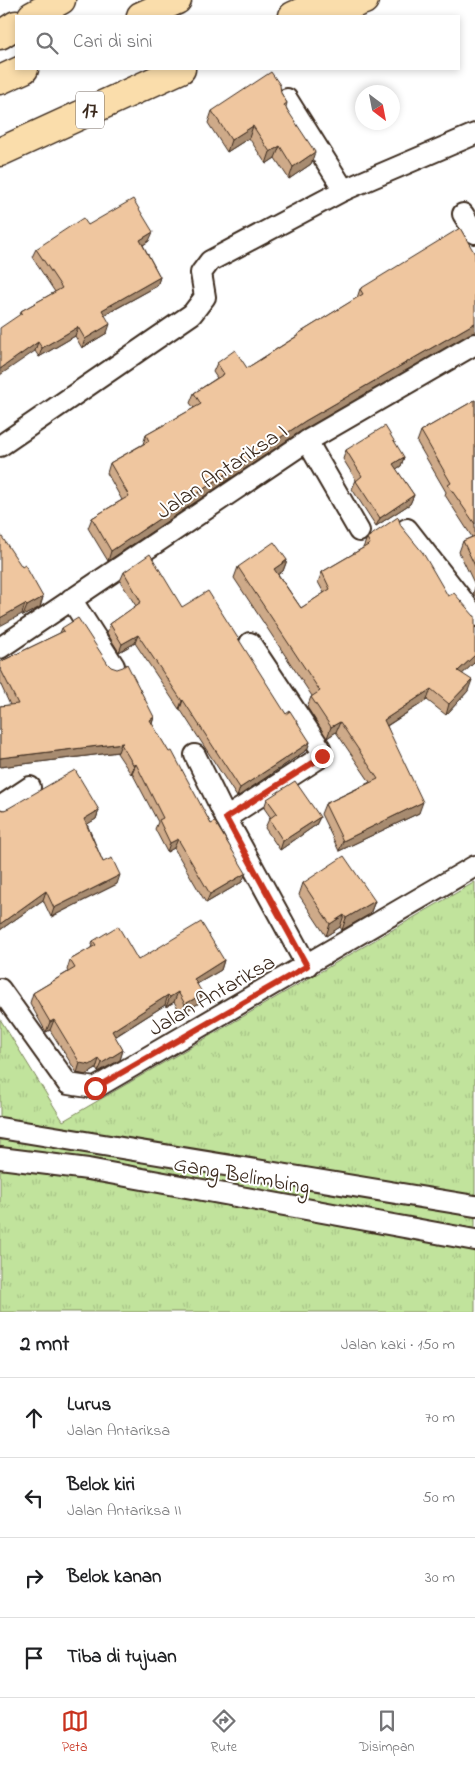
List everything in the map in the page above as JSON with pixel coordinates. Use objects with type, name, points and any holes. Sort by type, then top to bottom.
[{"type":"highway","points":[[34,15],[61,0]]},
{"type":"highway","points":[[143,15],[177,0]]},
{"type":"highway","points":[[295,15],[328,0]]},
{"type":"highway","points":[[323,15],[364,0]]},
{"type":"highway","points":[[0,34],[15,26]]},
{"type":"highway","points":[[0,80],[22,70]]},
{"type":"highway","name":"17","points":[[0,152],[179,70]]},
{"type":"street","points":[[287,99],[344,190]]},
{"type":"street","points":[[0,446],[192,314],[205,297],[201,273],[210,261],[344,190],[475,134]]},
{"type":"street","points":[[463,214],[475,233]]},
{"type":"street","name":"Jalan Antariksa I","points":[[0,648],[308,441],[475,344]]},
{"type":"street","points":[[308,441],[359,531]]},
{"type":"street","points":[[407,529],[475,616]]},
{"type":"street","points":[[71,599],[114,666]]},
{"type":"street","points":[[226,818],[322,756],[320,748],[250,643]]},
{"type":"street","points":[[195,755],[226,818],[307,966]]},
{"type":"street","points":[[0,807],[30,787]]},
{"type":"street","name":"Jalan Antariksa","points":[[0,989],[68,1084],[95,1088],[307,966],[475,866]]},
{"type":"street","name":"Gang Belimbing","points":[[0,1128],[475,1206]]},
{"type":"street","name":"Gang Belimbing","points":[[0,1158],[88,1169],[475,1240]]},
{"type":"green space","points":[[475,882],[475,1312],[0,1312],[0,1019],[63,1121]]},
{"type":"building","points":[[271,72],[280,85],[281,93],[287,103],[284,105],[315,152],[293,167],[280,146],[270,152],[253,126],[231,140],[212,111]]},
{"type":"building","points":[[133,199],[153,232],[140,240],[160,277],[102,310],[110,324],[85,339],[78,327],[42,348],[38,342],[0,369],[0,328],[22,313],[21,311],[62,288],[36,249],[83,218],[88,225]]},
{"type":"building","points":[[460,228],[475,254],[475,323],[305,421],[111,551],[92,518],[129,496],[110,463],[149,441],[146,435],[201,404],[194,393],[224,374],[217,363],[235,350],[247,368],[363,294],[360,289]]},
{"type":"building","points":[[475,400],[475,524],[448,485],[451,483],[421,431]]},
{"type":"building","points":[[385,426],[404,457],[393,464],[414,495],[380,518],[356,481],[362,476],[346,450]]},
{"type":"building","points":[[398,517],[401,526],[423,553],[448,596],[454,593],[475,616],[475,655],[458,671],[472,680],[449,704],[431,689],[384,720],[423,802],[343,841],[325,804],[378,779],[340,722],[331,727],[311,697],[320,691],[238,567],[274,542],[287,560],[274,569],[301,608],[330,589],[322,572],[370,544],[367,538]]},
{"type":"building","points":[[0,534],[22,567],[25,565],[43,597],[27,606],[25,604],[0,618]]},
{"type":"building","points":[[475,536],[475,566],[463,541]]},
{"type":"building","points":[[150,554],[182,607],[208,591],[286,714],[290,711],[310,742],[240,788],[138,635],[122,644],[110,624],[141,602],[124,572]]},
{"type":"building","points":[[78,618],[111,667],[117,669],[127,664],[154,717],[150,720],[169,752],[172,751],[211,824],[215,822],[246,873],[210,894],[178,839],[170,843],[159,820],[163,818],[136,764],[134,766],[121,744],[123,743],[0,758],[0,706],[18,704],[0,668],[0,662],[64,631],[62,628]]},
{"type":"building","points":[[75,770],[99,810],[84,819],[103,862],[112,858],[120,875],[54,908],[46,891],[0,924],[0,809],[9,808]]},
{"type":"building","points":[[295,781],[320,817],[283,841],[269,819],[277,813],[267,799]]},
{"type":"building","points":[[344,856],[375,901],[346,918],[344,915],[330,924],[303,883]]},
{"type":"building","points":[[201,922],[224,960],[194,979],[203,994],[185,1004],[178,992],[170,997],[168,995],[112,1031],[123,1050],[102,1063],[99,1059],[90,1065],[80,1063],[54,1020],[50,1022],[33,993],[75,968],[70,960],[96,945],[93,941],[118,926],[138,960]]},
{"type":"route","points":[[95,1088],[307,966],[226,818],[322,756]]}]
